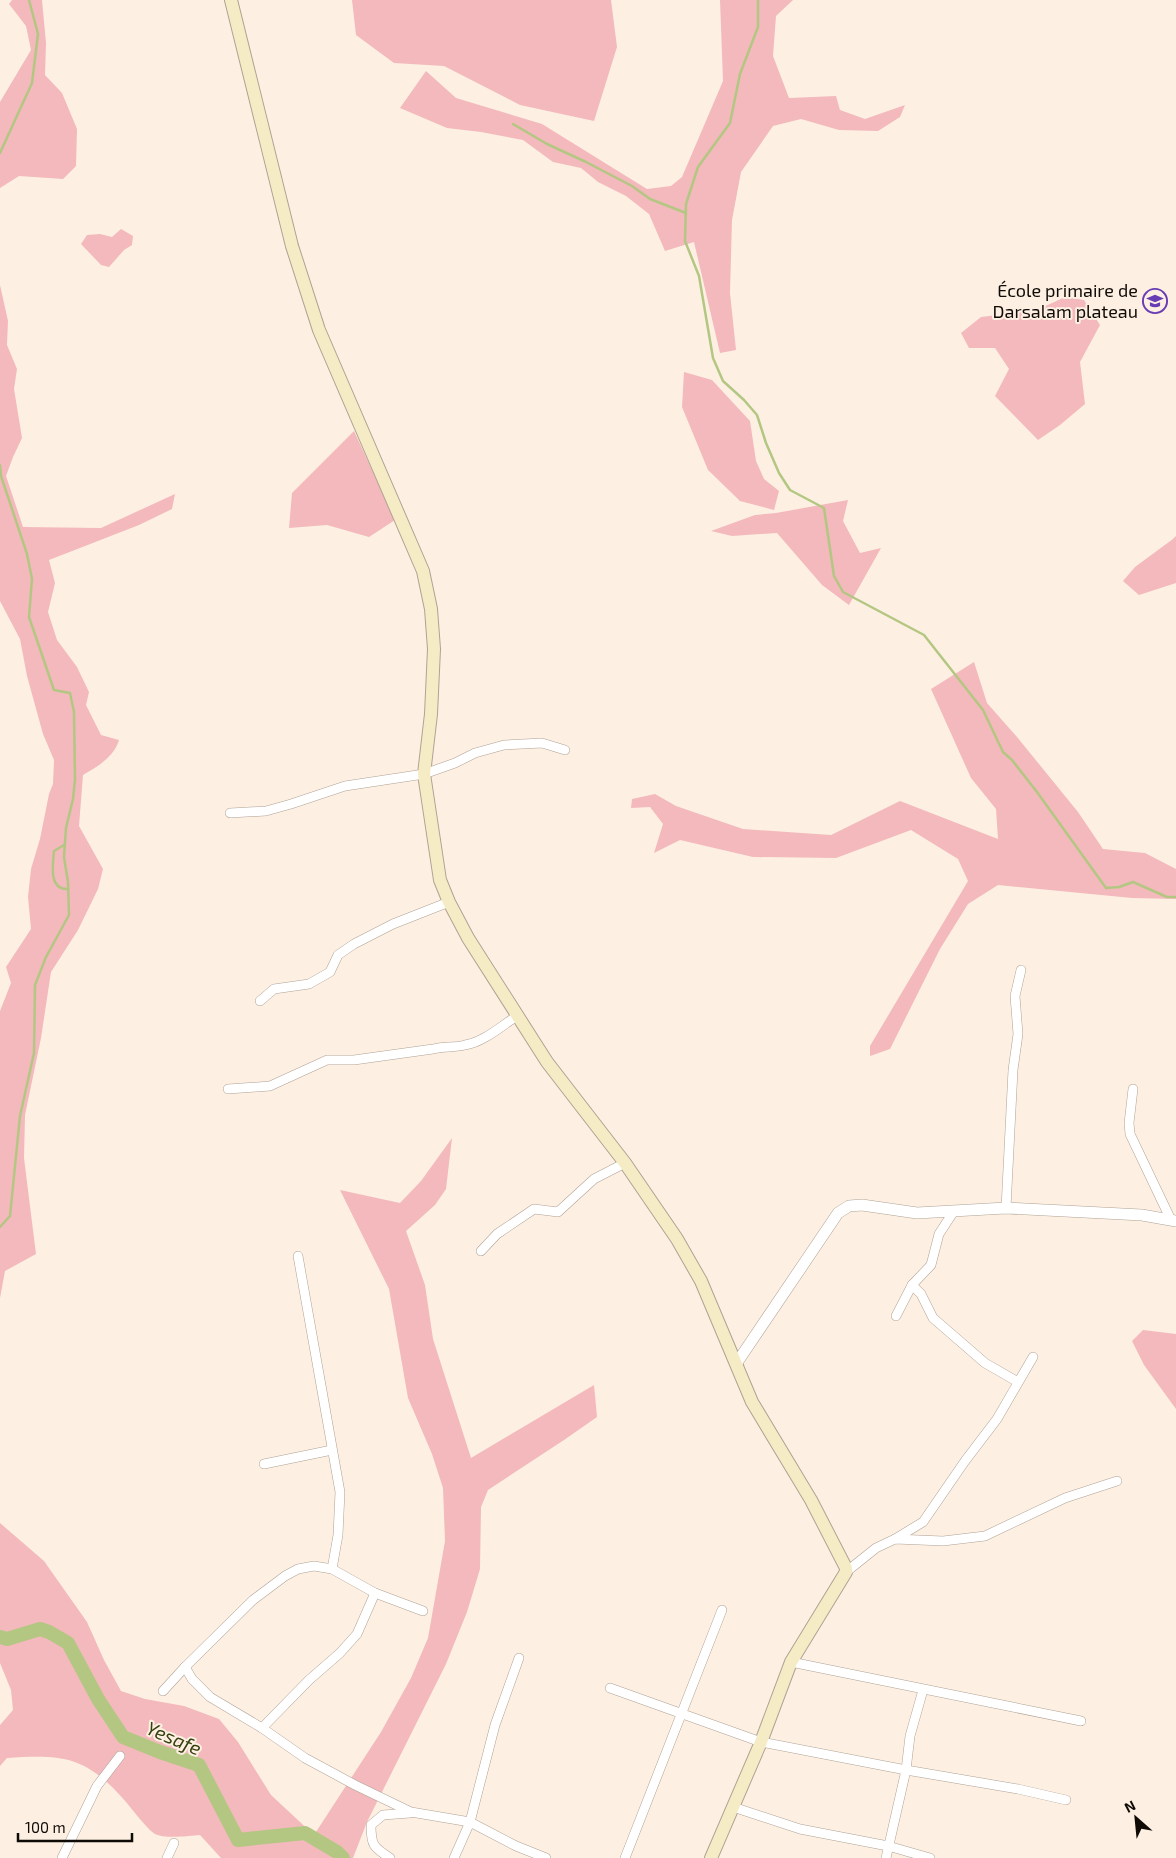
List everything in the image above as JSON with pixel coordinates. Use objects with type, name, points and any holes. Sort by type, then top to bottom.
[{"type":"main road","points":[[231,0],[292,246],[319,330],[423,571],[431,609],[434,649],[432,714],[424,774],[440,880],[468,938],[517,1016],[548,1062],[625,1162],[677,1239],[701,1281],[752,1402],[840,1553],[846,1572],[791,1662],[761,1742],[711,1858]]},
{"type":"street","points":[[230,813],[266,811],[345,786],[424,774],[455,763],[475,753],[504,746],[542,743],[564,750]]},
{"type":"street","points":[[260,1001],[274,989],[309,984],[330,972],[338,955],[354,944],[393,924],[450,902]]},
{"type":"street","points":[[1006,1208],[1013,1070],[1018,1034],[1015,996],[1020,970]]},
{"type":"street","points":[[228,1089],[270,1086],[327,1060],[354,1060],[444,1046],[465,1045],[482,1039],[517,1016]]},
{"type":"street","points":[[1133,1089],[1129,1122],[1130,1134],[1173,1220]]},
{"type":"street","points":[[481,1251],[497,1234],[534,1209],[558,1212],[594,1178],[625,1162]]},
{"type":"street","points":[[736,1364],[838,1213],[849,1206],[862,1205],[917,1213],[1006,1208],[1142,1215],[1173,1220]]},
{"type":"street","points":[[896,1316],[912,1285],[931,1265],[939,1234],[954,1211]]},
{"type":"street","points":[[298,1256],[340,1492],[338,1535],[332,1569]]},
{"type":"street","points":[[912,1285],[921,1294],[933,1318],[985,1363],[1018,1382]]},
{"type":"street","points":[[846,1572],[876,1548],[923,1522],[965,1461],[997,1420],[1033,1357]]},
{"type":"street","points":[[264,1464],[332,1450]]},
{"type":"street","points":[[895,1539],[943,1541],[985,1536],[1065,1498],[1117,1481]]},
{"type":"street","points":[[163,1691],[253,1600],[285,1576],[298,1569],[314,1566],[332,1569],[375,1593],[423,1611]]},
{"type":"street","points":[[262,1728],[308,1680],[340,1653],[357,1634],[375,1593]]},
{"type":"street","points":[[625,1858],[722,1610]]},
{"type":"street","points":[[454,1858],[470,1822],[495,1725],[519,1658]]},
{"type":"street","points":[[791,1662],[1081,1721]]},
{"type":"street","points":[[185,1667],[192,1679],[210,1696],[262,1728],[305,1758],[411,1812]]},
{"type":"street","points":[[610,1688],[761,1742],[1018,1789],[1066,1800]]},
{"type":"street","points":[[886,1858],[906,1770],[910,1736],[923,1690]]},
{"type":"street","points":[[62,1858],[97,1786],[120,1756]]},
{"type":"street","points":[[733,1807],[800,1829],[888,1846],[930,1858]]},
{"type":"street","points":[[390,1858],[374,1848],[371,1838],[371,1825],[383,1815],[411,1812],[470,1822],[516,1846],[546,1858]]},
{"type":"street","points":[[167,1858],[174,1843]]},
{"type":"shaded area","points":[[12,0],[42,0],[46,43],[45,75],[62,93],[77,129],[76,166],[63,179],[19,176],[0,188],[0,102],[31,50],[26,26],[9,4]]},
{"type":"shaded area","points":[[352,0],[611,0],[617,47],[594,121],[520,105],[444,66],[394,63],[356,35]]},
{"type":"shaded area","points":[[720,0],[793,0],[776,16],[773,56],[789,98],[836,96],[840,110],[865,119],[905,105],[900,117],[878,131],[839,130],[801,119],[773,126],[741,172],[732,220],[730,293],[736,350],[720,353],[694,242],[665,251],[649,214],[626,196],[598,182],[581,168],[553,162],[523,140],[447,128],[400,108],[426,71],[456,98],[542,124],[647,189],[671,186],[682,177],[723,81]]},
{"type":"shaded area","points":[[121,229],[133,236],[132,245],[124,250],[109,267],[101,265],[81,244],[87,235],[100,234],[112,237]]},
{"type":"shaded area","points":[[0,285],[8,321],[7,345],[17,369],[14,389],[22,438],[6,476],[23,527],[101,528],[175,494],[172,509],[139,525],[49,560],[55,583],[48,612],[57,640],[77,667],[89,692],[86,705],[101,735],[119,740],[109,756],[83,775],[79,826],[103,869],[98,889],[78,930],[51,972],[41,1038],[25,1115],[24,1158],[36,1254],[5,1271],[0,1298],[0,1011],[11,983],[6,967],[31,929],[28,897],[31,869],[53,784],[54,760],[43,734],[27,676],[20,639],[0,601]]},
{"type":"shaded area","points":[[1065,297],[1084,300],[1100,325],[1080,362],[1085,404],[1038,440],[995,396],[1009,369],[995,348],[969,348],[961,333],[981,317],[1037,310]]},
{"type":"shaded area","points":[[684,372],[712,380],[750,421],[756,461],[764,479],[779,491],[774,510],[740,501],[708,470],[682,407]]},
{"type":"shaded area","points":[[354,431],[395,520],[369,537],[327,525],[289,528],[292,493]]},
{"type":"shaded area","points":[[848,500],[843,521],[860,553],[881,548],[849,605],[822,585],[777,533],[732,536],[711,531],[755,515]]},
{"type":"shaded area","points":[[1176,536],[1176,583],[1139,595],[1123,581],[1135,567]]},
{"type":"shaded area","points":[[974,662],[987,703],[1078,812],[1103,849],[1145,853],[1176,869],[1176,899],[1132,898],[998,885],[968,904],[940,949],[890,1049],[870,1056],[870,1046],[968,881],[958,859],[911,830],[836,858],[753,857],[680,840],[654,853],[663,824],[650,807],[631,808],[632,799],[655,794],[676,806],[743,829],[831,835],[900,801],[998,839],[996,809],[971,778],[931,689]]},
{"type":"shaded area","points":[[452,1138],[446,1189],[435,1205],[406,1231],[425,1285],[433,1339],[471,1458],[594,1385],[597,1417],[488,1490],[481,1507],[480,1569],[467,1612],[446,1664],[367,1822],[353,1858],[221,1858],[200,1835],[171,1837],[159,1836],[152,1832],[112,1787],[87,1767],[60,1758],[45,1757],[7,1758],[0,1766],[0,1725],[13,1710],[11,1690],[0,1663],[0,1523],[44,1561],[87,1622],[104,1660],[121,1691],[145,1699],[184,1706],[219,1719],[238,1742],[271,1795],[314,1835],[381,1732],[411,1678],[428,1638],[445,1541],[443,1488],[432,1454],[408,1398],[389,1289],[340,1190],[400,1203],[421,1181]]},
{"type":"shaded area","points":[[1143,1330],[1176,1334],[1176,1409],[1144,1365],[1132,1341]]},
{"type":"waterway","points":[[0,153],[32,83],[38,34],[29,0]]},
{"type":"waterway","points":[[758,0],[758,27],[740,74],[730,123],[698,167],[686,204],[685,241],[699,276],[713,358],[723,381],[757,415],[766,443],[779,473],[790,490],[824,508],[834,576],[843,592],[924,635],[983,710],[1003,752],[1012,760],[1037,792],[1106,888],[1119,887],[1133,882],[1167,897],[1176,897]]},
{"type":"waterway","points":[[513,124],[547,144],[632,186],[650,199],[686,213]]},
{"type":"waterway","points":[[0,465],[1,476],[27,554],[32,579],[29,617],[54,690],[70,693],[74,712],[75,780],[73,799],[66,828],[64,857],[68,882],[69,915],[46,957],[35,985],[34,1053],[20,1116],[10,1216],[0,1227]]},
{"type":"waterway","points":[[64,845],[54,851],[53,875],[57,885],[68,889]]},
{"type":"waterway","name":"Yesafe","points":[[0,1637],[7,1639],[40,1629],[68,1643],[98,1699],[123,1737],[199,1765],[238,1840],[305,1833],[337,1852],[343,1858]]},
{"type":"place","name":"École primaire de Darsalam plateau","points":[[1155,301]]}]
